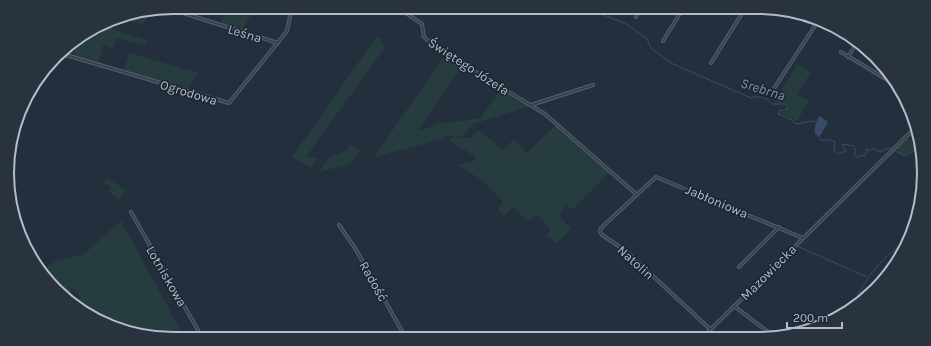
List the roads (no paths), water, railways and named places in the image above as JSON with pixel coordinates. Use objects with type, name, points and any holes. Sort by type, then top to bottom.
[{"type":"street","name":"Leśna","points":[[186,14],[278,43]]},
{"type":"street","name":"Ogrodowa","points":[[65,56],[228,104],[234,100],[278,43],[288,27],[291,14]]},
{"type":"street","name":"Świętego Józefa","points":[[407,14],[422,24],[424,37],[437,48],[546,114],[636,194]]},
{"type":"street","points":[[663,41],[680,14]]},
{"type":"street","points":[[712,63],[742,14]]},
{"type":"street","points":[[774,90],[816,25]]},
{"type":"street","points":[[848,57],[854,47]]},
{"type":"street","points":[[841,52],[886,80]]},
{"type":"street","points":[[531,105],[593,85]]},
{"type":"street","name":"Mazowiecka","points":[[707,332],[912,131]]},
{"type":"street","name":"Jabłoniowa","points":[[636,194],[653,178],[659,177],[803,238]]},
{"type":"street","name":"Natolin","points":[[636,194],[601,228],[600,233],[626,251],[710,329]]},
{"type":"street","name":"Lotniskowa","points":[[131,212],[199,332]]},
{"type":"street","name":"Radość","points":[[339,225],[355,248],[403,332]]},
{"type":"street","points":[[739,267],[779,227]]},
{"type":"street","points":[[734,306],[768,332]]},
{"type":"water","points":[[819,116],[828,122],[820,136],[815,134],[815,126]]},
{"type":"waterway","name":"Srebrna","points":[[601,14],[626,24],[647,39],[651,48],[671,63],[751,98],[760,97],[768,100],[772,104],[786,104],[787,108],[779,111],[778,114],[792,120],[796,124],[812,121],[817,123]]},
{"type":"waterway","name":"Srebrna","points":[[816,134],[821,140],[831,140],[835,142],[834,151],[838,154],[846,151],[842,144],[854,146],[856,151],[854,155],[858,158],[860,155],[865,156],[867,149],[870,151],[874,148],[879,152],[890,148],[905,156],[916,151]]},
{"type":"waterway","points":[[797,246],[867,277]]},
{"type":"waterway","points":[[857,298],[879,264],[899,247]]}]
